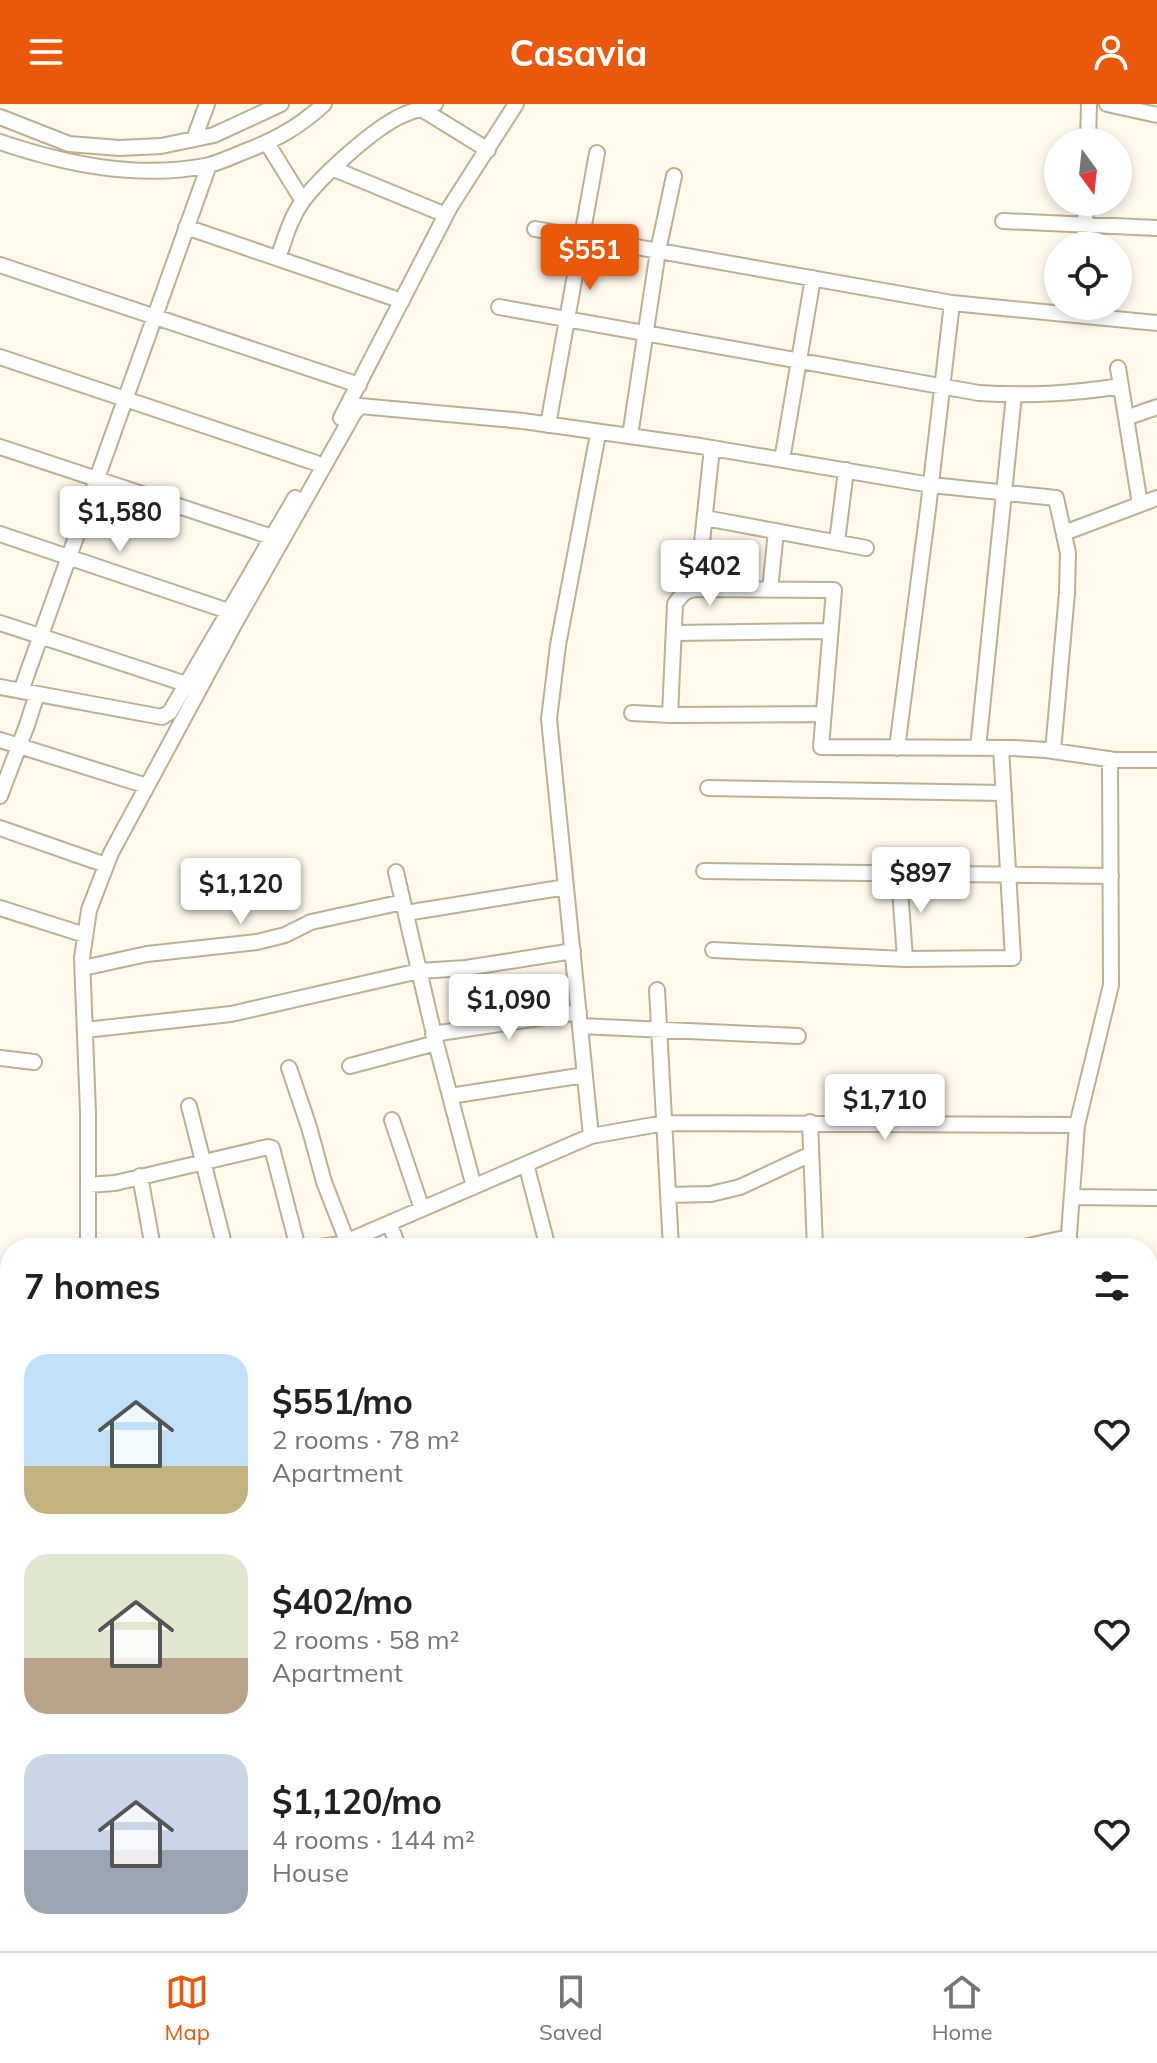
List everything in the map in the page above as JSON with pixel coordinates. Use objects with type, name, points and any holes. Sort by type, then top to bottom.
[{"type":"street","points":[[194,139],[207,104]]},
{"type":"street","points":[[0,117],[69,144],[120,148],[161,146],[214,135],[281,104]]},
{"type":"street","points":[[0,142],[45,157],[123,170],[166,171],[209,165],[277,139],[324,104]]},
{"type":"street","points":[[278,258],[289,225],[303,201],[334,169],[379,128],[435,104]]},
{"type":"street","points":[[0,687],[162,717],[170,712],[316,463],[446,215],[514,104]]},
{"type":"street","points":[[1088,128],[1089,104]]},
{"type":"street","points":[[1107,104],[1157,115]]},
{"type":"street","points":[[420,108],[488,150]]},
{"type":"street","points":[[267,143],[303,201]]},
{"type":"street","points":[[548,425],[597,153]]},
{"type":"street","points":[[21,691],[209,165]]},
{"type":"street","points":[[334,169],[446,215]]},
{"type":"street","points":[[630,436],[658,251],[674,176]]},
{"type":"street","points":[[1085,216],[1085,232]]},
{"type":"street","points":[[1003,221],[1157,228]]},
{"type":"street","points":[[186,227],[402,301]]},
{"type":"street","points":[[535,229],[952,303],[1044,309]]},
{"type":"street","points":[[0,265],[359,385]]},
{"type":"street","points":[[782,460],[813,278]]},
{"type":"street","points":[[897,748],[952,303]]},
{"type":"street","points":[[499,307],[979,393],[1070,394],[1121,386]]},
{"type":"street","points":[[1132,319],[1157,323]]},
{"type":"street","points":[[0,357],[316,463]]},
{"type":"street","points":[[1118,368],[1140,504]]},
{"type":"street","points":[[978,748],[1014,395]]},
{"type":"street","points":[[88,1238],[83,968],[89,910],[106,865],[147,786],[235,623],[360,406],[548,425],[712,448],[931,485],[1056,498],[1068,553],[1053,751]]},
{"type":"street","points":[[1126,418],[1157,407]]},
{"type":"street","points":[[591,1136],[549,719],[558,645],[598,434]]},
{"type":"street","points":[[0,447],[272,537]]},
{"type":"street","points":[[697,589],[712,448]]},
{"type":"street","points":[[837,542],[846,470]]},
{"type":"street","points":[[1064,533],[1157,498]]},
{"type":"street","points":[[705,518],[866,548]]},
{"type":"street","points":[[770,590],[776,531]]},
{"type":"street","points":[[0,534],[228,611]]},
{"type":"street","points":[[670,715],[675,604],[683,592],[688,589],[834,590],[821,747],[1001,748],[1110,759],[1157,760]]},
{"type":"street","points":[[0,623],[186,684]]},
{"type":"street","points":[[674,633],[830,631]]},
{"type":"street","points":[[0,796],[37,694]]},
{"type":"street","points":[[632,713],[824,714]]},
{"type":"street","points":[[0,740],[147,786]]},
{"type":"street","points":[[713,950],[905,959],[1013,958],[1001,748]]},
{"type":"street","points":[[1068,1238],[1077,1125],[1111,985],[1110,759]]},
{"type":"street","points":[[708,788],[1004,793]]},
{"type":"street","points":[[0,828],[106,865]]},
{"type":"street","points":[[704,871],[1111,876]]},
{"type":"street","points":[[396,872],[434,1038],[474,1187]]},
{"type":"street","points":[[899,874],[905,959]]},
{"type":"street","points":[[83,968],[147,954],[257,942],[285,935],[311,922],[566,887]]},
{"type":"street","points":[[0,908],[85,935]]},
{"type":"street","points":[[85,1030],[231,1014],[419,971],[466,968],[573,951]]},
{"type":"street","points":[[657,990],[670,1238]]},
{"type":"street","points":[[350,1066],[434,1038],[580,1019],[658,1030],[798,1036]]},
{"type":"street","points":[[0,1058],[34,1062]]},
{"type":"street","points":[[289,1068],[324,1182],[346,1238]]},
{"type":"street","points":[[450,1096],[585,1075]]},
{"type":"street","points":[[189,1106],[222,1238]]},
{"type":"street","points":[[392,1120],[422,1209]]},
{"type":"street","points":[[810,1122],[815,1238]]},
{"type":"street","points":[[354,1238],[591,1136],[665,1123],[1077,1125]]},
{"type":"street","points":[[88,1185],[115,1183],[272,1148],[295,1238]]},
{"type":"street","points":[[668,1195],[711,1194],[740,1187],[811,1154]]},
{"type":"street","points":[[526,1164],[545,1238]]},
{"type":"street","points":[[140,1176],[151,1238]]},
{"type":"street","points":[[1072,1197],[1157,1198]]},
{"type":"street","points":[[389,1223],[395,1238]]}]
